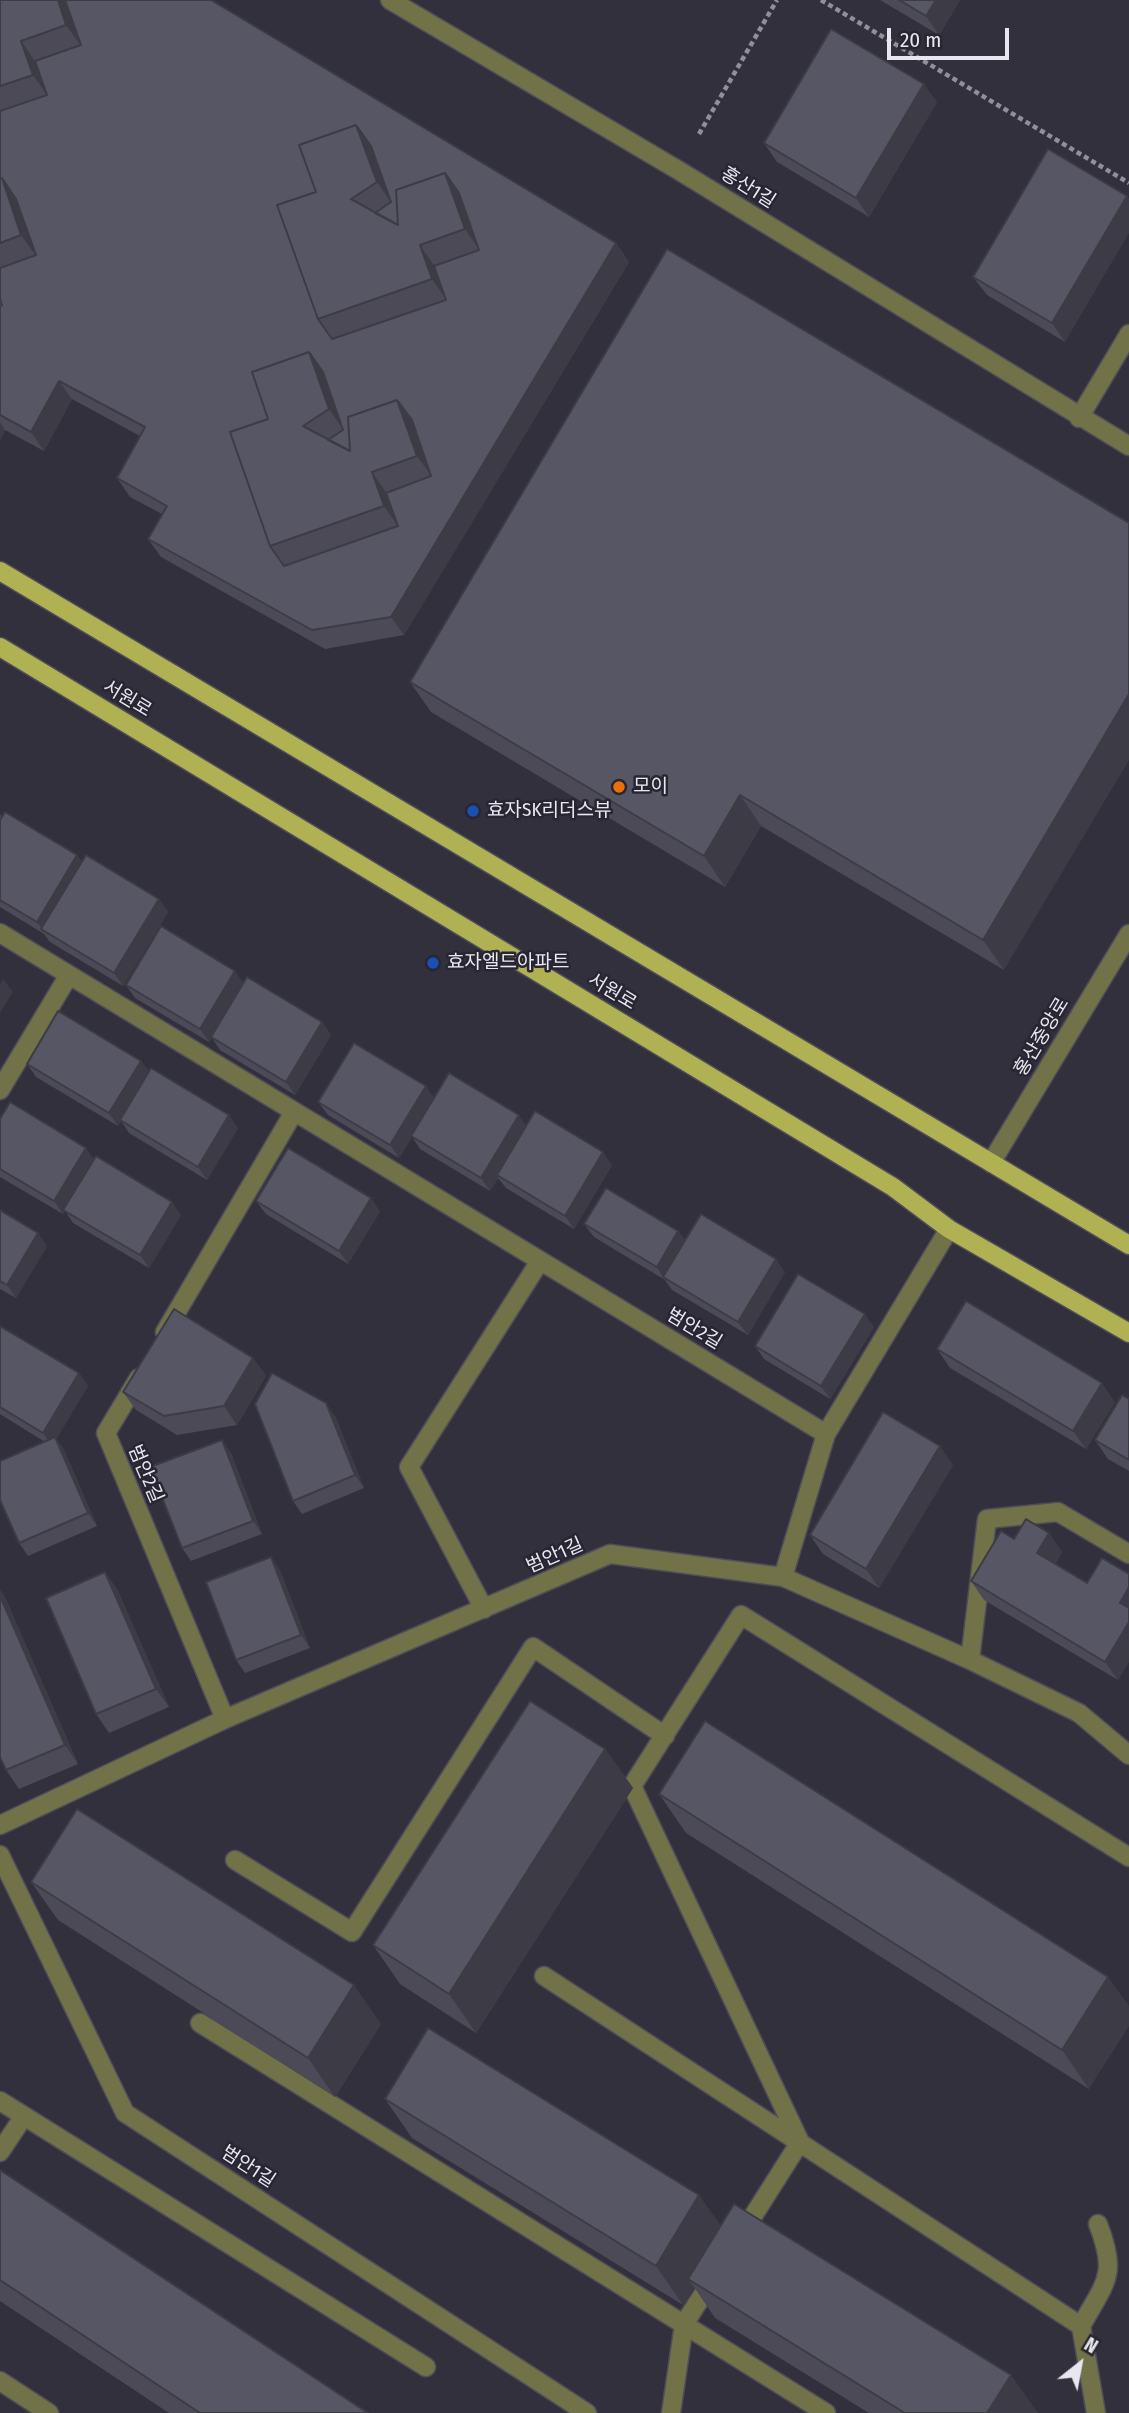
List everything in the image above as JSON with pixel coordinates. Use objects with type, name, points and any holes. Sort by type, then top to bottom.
[{"type":"main road","points":[[0,571],[1129,1245]]},
{"type":"main road","name":"서원로","points":[[0,648],[893,1187],[949,1229],[1129,1332]]},
{"type":"street","name":"홍산1길","points":[[390,0],[678,170],[1079,418],[1129,446]]},
{"type":"street","points":[[1079,418],[1129,334]]},
{"type":"street","name":"범안2길","points":[[0,933],[826,1434]]},
{"type":"street","name":"홍산중앙로","points":[[992,1163],[1129,934]]},
{"type":"street","points":[[0,1090],[69,975]]},
{"type":"street","name":"범안2길","points":[[225,1719],[106,1433],[295,1112]]},
{"type":"street","points":[[783,1577],[826,1434],[949,1229]]},
{"type":"street","points":[[484,1609],[409,1467],[540,1261]]},
{"type":"street","points":[[970,1660],[987,1520],[1058,1511],[1129,1554]]},
{"type":"street","name":"범안1길","points":[[0,1825],[225,1719],[610,1554],[783,1577],[970,1660],[1079,1713],[1129,1755]]},
{"type":"street","points":[[800,2142],[632,1786],[741,1615],[1129,1857]]},
{"type":"street","points":[[235,1860],[352,1933],[533,1647],[665,1736]]},
{"type":"street","name":"범안1길","points":[[0,1856],[125,2113],[586,2413]]},
{"type":"street","points":[[544,1976],[1080,2326]]},
{"type":"street","points":[[200,2023],[826,2413]]},
{"type":"street","points":[[0,2101],[426,2367]]},
{"type":"street","points":[[0,2152],[24,2116]]},
{"type":"street","points":[[671,2413],[684,2324],[800,2142]]},
{"type":"street","points":[[1096,2413],[1080,2326],[1107,2279],[1110,2254],[1098,2224]]},
{"type":"street","points":[[0,2381],[49,2413]]},
{"type":"path","points":[[699,134],[777,0]]},
{"type":"path","points":[[821,0],[1129,183]]},
{"type":"building","points":[[0,0],[58,0],[66,25],[21,41],[33,75],[0,86]]},
{"type":"building","points":[[65,0],[211,0],[616,243],[391,617],[312,630],[148,539],[167,506],[117,478],[145,427],[59,381],[31,432],[0,415],[0,268],[36,255],[16,199],[2,178],[0,179],[0,111],[47,95],[35,61],[81,45]],"holes":[[[356,125],[371,146],[391,202],[375,213],[398,225],[396,190],[445,173],[459,193],[479,250],[434,266],[446,300],[332,339],[318,319],[277,205],[316,192],[299,145]],[[309,352],[323,372],[343,430],[328,440],[350,451],[348,417],[397,400],[412,420],[431,476],[386,493],[398,526],[284,566],[270,546],[230,432],[268,419],[252,372]]]},
{"type":"building","points":[[899,0],[936,0],[926,16]]},
{"type":"building","points":[[831,29],[924,84],[856,198],[764,143]]},
{"type":"building","points":[[356,125],[377,182],[351,199],[398,225],[396,190],[445,173],[465,229],[420,245],[432,279],[318,319],[277,205],[316,192],[299,145]]},
{"type":"building","points":[[1048,149],[1127,196],[1052,323],[973,277]]},
{"type":"building","points":[[2,178],[21,235],[0,243],[0,179]]},
{"type":"building","points":[[667,249],[1129,523],[1129,694],[983,940],[740,795],[704,856],[410,682]]},
{"type":"building","points":[[309,352],[329,409],[303,426],[350,451],[348,417],[397,400],[417,456],[372,472],[384,506],[270,546],[230,432],[268,419],[252,372]]},
{"type":"building","points":[[5,812],[77,855],[37,922],[0,900],[0,820]]},
{"type":"building","points":[[86,855],[159,899],[114,973],[41,929]]},
{"type":"building","points":[[161,926],[235,971],[200,1029],[126,985]]},
{"type":"building","points":[[247,977],[322,1022],[286,1082],[211,1037]]},
{"type":"building","points":[[58,1011],[141,1061],[109,1113],[27,1064]]},
{"type":"building","points":[[354,1043],[426,1086],[390,1145],[318,1102]]},
{"type":"building","points":[[151,1068],[229,1115],[198,1167],[120,1120]]},
{"type":"building","points":[[449,1073],[519,1115],[481,1178],[411,1136]]},
{"type":"building","points":[[10,1102],[86,1148],[54,1201],[0,1169],[0,1119]]},
{"type":"building","points":[[535,1111],[603,1152],[565,1216],[497,1175]]},
{"type":"building","points":[[288,1148],[371,1198],[339,1251],[256,1201]]},
{"type":"building","points":[[96,1156],[172,1202],[140,1255],[63,1210]]},
{"type":"building","points":[[606,1188],[678,1231],[657,1267],[584,1224]]},
{"type":"building","points":[[0,1210],[38,1233],[7,1285],[0,1281]]},
{"type":"building","points":[[701,1214],[776,1259],[738,1322],[663,1277]]},
{"type":"building","points":[[798,1274],[865,1314],[821,1386],[755,1346]]},
{"type":"building","points":[[966,1301],[1102,1383],[1073,1431],[937,1349]]},
{"type":"building","points":[[174,1309],[253,1358],[224,1406],[164,1416],[123,1392]]},
{"type":"building","points":[[0,1326],[79,1373],[43,1433],[0,1407]]},
{"type":"building","points":[[272,1373],[326,1403],[355,1475],[293,1501],[255,1404]]},
{"type":"building","points":[[1122,1395],[1129,1399],[1129,1460],[1095,1440]]},
{"type":"building","points":[[883,1412],[940,1446],[866,1569],[810,1535]]},
{"type":"building","points":[[55,1437],[88,1513],[19,1543],[0,1500],[0,1461]]},
{"type":"building","points":[[222,1440],[253,1521],[182,1548],[150,1467]]},
{"type":"building","points":[[1026,1519],[1049,1533],[1037,1553],[1087,1583],[1102,1558],[1129,1574],[1129,1587],[1120,1603],[1129,1608],[1129,1622],[1105,1662],[971,1581],[1001,1531],[1014,1539]]},
{"type":"building","points":[[271,1557],[301,1635],[236,1660],[206,1582]]},
{"type":"building","points":[[105,1572],[156,1689],[96,1714],[46,1598]]},
{"type":"building","points":[[0,1596],[65,1745],[6,1770],[0,1757]]},
{"type":"building","points":[[530,1701],[605,1749],[449,1994],[373,1945]]},
{"type":"building","points":[[705,1721],[1108,1977],[1062,2050],[659,1794]]},
{"type":"building","points":[[77,1809],[354,1985],[308,2058],[31,1882]]},
{"type":"building","points":[[428,2028],[699,2195],[656,2266],[385,2099]]},
{"type":"building","points":[[0,2170],[368,2413],[200,2413],[0,2280]]},
{"type":"building","points":[[734,2204],[1011,2375],[987,2413],[905,2413],[688,2279]]},
{"type":"place","name":"모이","points":[[619,787]]},
{"type":"place","name":"효자SK리더스뷰","points":[[473,811]]},
{"type":"place","name":"효자엘드아파트","points":[[433,963]]}]
